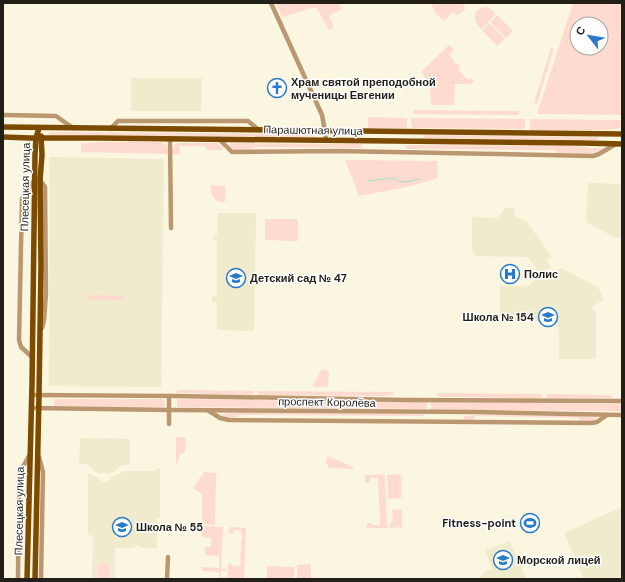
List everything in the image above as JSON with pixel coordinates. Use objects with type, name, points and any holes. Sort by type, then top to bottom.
[{"type":"main road","name":"Парашютная улица","points":[[3,127],[622,134]]},
{"type":"main road","name":"Плесецкая улица","points":[[27,579],[39,128]]},
{"type":"main road","points":[[422,132],[418,136],[418,138],[422,141]]},
{"type":"main road","points":[[599,134],[603,138],[599,143]]},
{"type":"main road","name":"Парашютная улица","points":[[3,137],[619,144]]},
{"type":"main road","name":"Плесецкая улица","points":[[35,579],[41,266],[37,180]]},
{"type":"street","points":[[271,3],[322,115],[326,140]]},
{"type":"street","points":[[3,115],[56,116],[73,128]]},
{"type":"street","points":[[110,129],[118,121],[248,121],[259,130]]},
{"type":"street","points":[[170,139],[171,228]]},
{"type":"street","points":[[219,139],[232,152],[338,151],[593,156],[619,144]]},
{"type":"street","points":[[32,357],[21,347],[19,340],[22,199],[37,180]]},
{"type":"street","name":"проспект Королёва","points":[[31,395],[622,401]]},
{"type":"street","points":[[169,396],[170,424]]},
{"type":"street","name":"проспект Королёва","points":[[31,408],[208,411],[476,412],[622,415]]},
{"type":"street","points":[[208,411],[225,419],[281,421],[592,423],[597,422],[608,415]]},
{"type":"street","points":[[18,579],[19,474],[30,454]]},
{"type":"street","points":[[38,456],[43,472],[41,579]]},
{"type":"street","points":[[167,579],[168,557]]},
{"type":"shaded area","points":[[276,3],[339,3],[342,9],[329,16],[334,28],[329,30],[316,7],[282,17]]},
{"type":"shaded area","points":[[431,3],[461,3],[466,8],[458,15],[453,12],[444,21],[436,14]]},
{"type":"shaded area","points":[[573,3],[622,3],[622,115],[537,114]]},
{"type":"shaded area","points":[[480,8],[490,8],[496,14],[481,29],[476,23],[475,13]]},
{"type":"shaded area","points":[[497,15],[513,31],[506,38],[490,22]]},
{"type":"shaded area","points":[[489,23],[505,39],[497,46],[482,30]]},
{"type":"shaded area","points":[[449,45],[454,50],[449,55],[454,60],[453,62],[455,64],[457,63],[460,67],[458,70],[468,80],[471,78],[474,81],[471,84],[455,84],[454,105],[433,105],[431,103],[430,88],[422,71]]},
{"type":"shaded area","points":[[551,48],[554,48],[537,104],[534,103]]},
{"type":"shaded area","points":[[131,78],[202,78],[201,111],[131,111]]},
{"type":"shaded area","points":[[414,110],[519,111],[518,115],[413,114]]},
{"type":"shaded area","points":[[368,117],[407,118],[407,126],[406,128],[368,128]]},
{"type":"shaded area","points":[[411,118],[525,119],[525,127],[524,129],[413,128],[411,126]]},
{"type":"shaded area","points":[[530,119],[621,120],[621,128],[607,130],[531,130]]},
{"type":"shaded area","points":[[49,132],[314,134],[314,137],[49,135]]},
{"type":"shaded area","points":[[424,135],[598,137],[598,140],[424,138]]},
{"type":"shaded area","points":[[98,142],[161,142],[167,147],[168,154],[81,152],[81,144]]},
{"type":"shaded area","points":[[178,143],[217,143],[223,149],[208,150],[205,146],[180,146],[179,154],[172,154],[173,147]]},
{"type":"shaded area","points":[[230,143],[362,144],[362,148],[255,147],[250,150],[234,150],[229,146]]},
{"type":"shaded area","points":[[406,145],[581,146],[605,149],[594,153],[576,154],[556,153],[555,150],[406,149]]},
{"type":"shaded area","points":[[49,157],[164,159],[161,387],[49,386]]},
{"type":"shaded area","points":[[345,160],[437,161],[438,178],[407,187],[359,196]]},
{"type":"shaded area","points":[[588,183],[622,184],[622,238],[616,238],[586,222]]},
{"type":"shaded area","points":[[211,185],[225,186],[225,202],[215,200],[211,192]]},
{"type":"shaded area","points":[[505,208],[514,208],[515,217],[527,222],[552,257],[547,261],[551,268],[540,273],[528,257],[476,256],[472,249],[473,217],[496,218]]},
{"type":"shaded area","name":"Детский сад № 47","points":[[218,213],[256,213],[254,331],[217,330],[217,302],[212,302],[212,296],[217,296],[217,240],[213,240],[213,236],[217,235]]},
{"type":"shaded area","points":[[265,219],[298,219],[298,241],[265,240]]},
{"type":"shaded area","name":"Школа № 154","points":[[561,268],[598,287],[604,300],[592,306],[596,313],[596,359],[559,359],[559,330],[552,321],[500,320],[500,286],[529,285],[537,279]]},
{"type":"shaded area","points":[[88,295],[124,296],[125,298],[124,300],[87,300],[86,298]]},
{"type":"shaded area","points":[[322,369],[329,372],[328,387],[312,387]]},
{"type":"shaded area","points":[[177,390],[254,391],[253,395],[244,395],[177,393]]},
{"type":"shaded area","points":[[258,391],[393,392],[393,395],[258,395]]},
{"type":"shaded area","points":[[437,393],[542,394],[541,398],[441,397],[438,396]]},
{"type":"shaded area","points":[[546,394],[611,395],[612,398],[547,398]]},
{"type":"shaded area","points":[[54,399],[163,399],[165,401],[165,406],[146,408],[54,406]]},
{"type":"shaded area","points":[[177,399],[427,402],[427,409],[177,407]]},
{"type":"shaded area","points":[[431,402],[622,404],[622,411],[431,410]]},
{"type":"shaded area","points":[[233,412],[424,414],[424,416],[238,415],[238,417],[233,418],[219,415]]},
{"type":"shaded area","points":[[476,415],[584,416],[599,418],[591,421],[579,421],[579,418],[476,416],[472,420],[464,420],[464,416]]},
{"type":"shaded area","points":[[176,437],[183,437],[186,439],[185,451],[179,456],[180,457],[176,465]]},
{"type":"shaded area","points":[[80,438],[130,439],[130,465],[121,465],[114,472],[102,474],[95,472],[88,464],[79,464]]},
{"type":"shaded area","points":[[328,456],[353,467],[353,469],[328,468],[328,464],[325,464]]},
{"type":"shaded area","name":"Школа № 55","points":[[156,468],[160,468],[160,518],[157,518],[157,548],[143,548],[136,545],[133,548],[115,548],[115,579],[92,579],[93,537],[88,535],[88,473],[103,482],[106,482],[110,480],[110,478],[125,471],[156,471]]},
{"type":"shaded area","points":[[204,472],[216,473],[215,525],[202,524],[202,494],[193,488]]},
{"type":"shaded area","points":[[383,474],[385,476],[387,528],[367,528],[367,523],[372,523],[372,525],[380,525],[378,478],[370,478],[370,482],[365,483],[365,475]]},
{"type":"shaded area","points":[[401,474],[401,498],[388,499],[387,475]]},
{"type":"shaded area","points":[[622,507],[622,579],[584,579],[564,533]]},
{"type":"shaded area","points":[[402,509],[402,527],[390,528],[390,523],[393,522],[392,510]]},
{"type":"shaded area","points":[[202,526],[223,527],[221,569],[226,569],[226,571],[221,571],[220,577],[226,577],[225,579],[219,579],[219,572],[202,571],[202,567],[219,568],[219,556],[205,555],[205,547],[211,547],[211,538],[202,537]]},
{"type":"shaded area","points":[[229,527],[246,528],[244,579],[227,579],[228,564],[231,563],[233,566],[240,566],[242,539],[241,530],[235,530],[232,534],[229,533]]},
{"type":"shaded area","name":"Морской лицей","points":[[510,541],[526,579],[479,579],[484,572],[492,569],[485,550]]},
{"type":"shaded area","points":[[98,564],[110,564],[109,579],[98,579]]},
{"type":"shaded area","points":[[311,564],[311,579],[297,579],[297,565]]},
{"type":"shaded area","points":[[267,566],[295,567],[294,579],[267,579]]},
{"type":"waterway","points":[[368,181],[393,178],[406,182],[419,179]]},
{"type":"place","name":"Храм святой преподобной мученицы Евгении","points":[[277,88]]},
{"type":"place","name":"Полис","points":[[510,274]]},
{"type":"place","name":"Детский сад № 47","points":[[236,278]]},
{"type":"place","name":"Школа № 154","points":[[548,317]]},
{"type":"place","name":"Fitness-point","points":[[530,523]]},
{"type":"place","name":"Школа № 55","points":[[122,527]]},
{"type":"place","name":"Морской лицей","points":[[503,560]]}]
